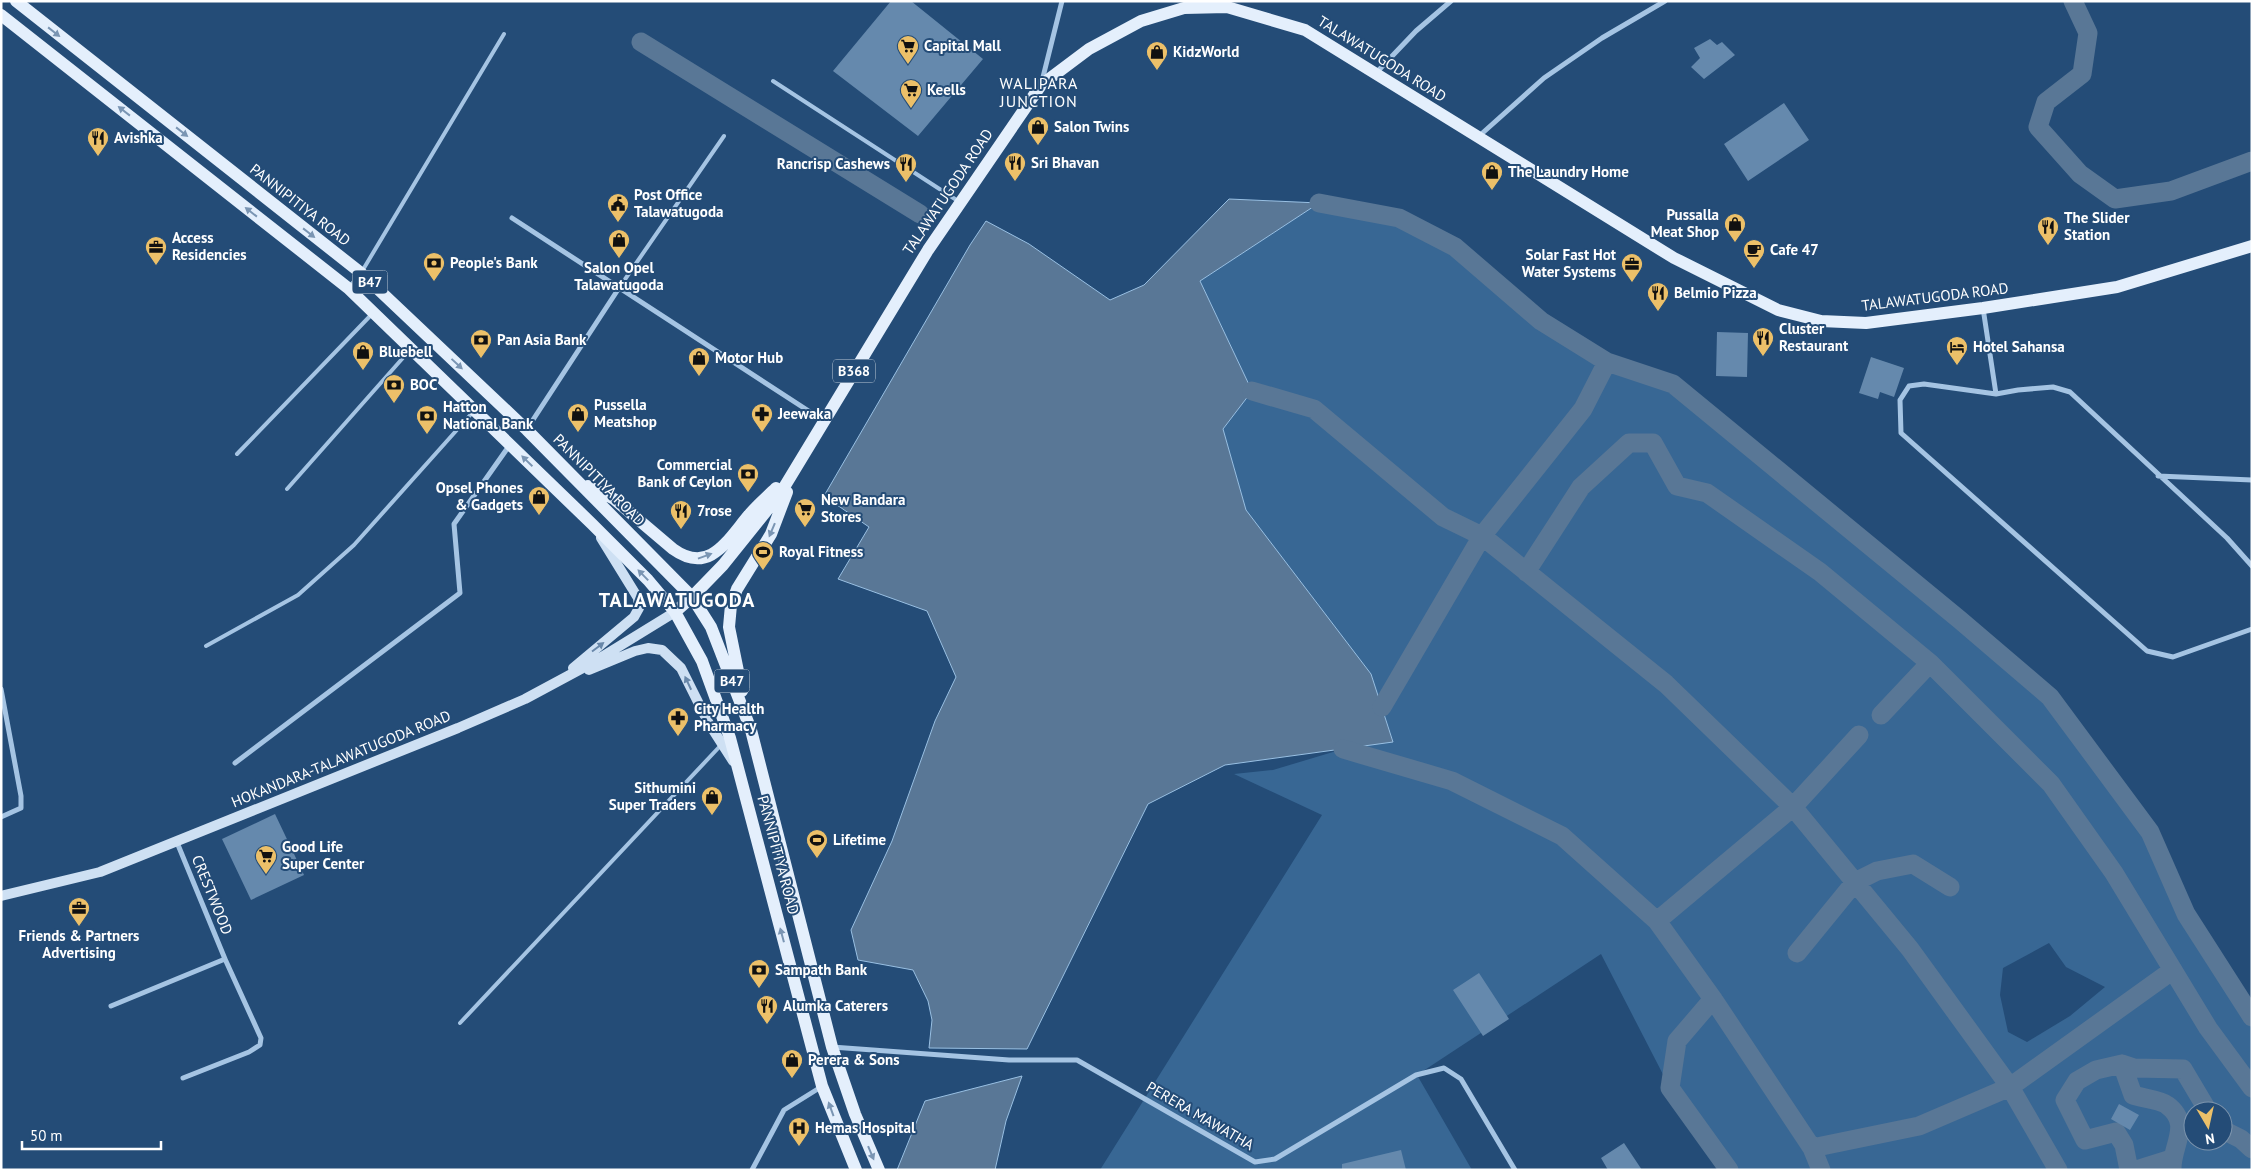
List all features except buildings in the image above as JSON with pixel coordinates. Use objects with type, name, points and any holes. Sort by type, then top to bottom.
[{"type":"main road","name":"PANNIPITIYA ROAD","points":[[16,1],[361,273],[578,480],[692,597],[711,627],[754,738],[832,1047],[855,1114],[879,1170]]},
{"type":"main road","name":"TALAWATUGODA ROAD","points":[[675,612],[692,597],[751,532],[796,468],[888,314],[960,202],[1041,85],[1089,49],[1141,21],[1184,8],[1229,4],[1305,30],[1674,258],[1778,310],[1821,321],[1866,323],[1984,308],[2117,287],[2252,246]]},
{"type":"main road","name":"PANNIPITIYA ROAD","points":[[1,14],[348,288],[592,524],[648,580],[675,612],[702,661],[726,741],[738,771],[822,1086],[856,1170]]},
{"type":"main road","points":[[578,480],[614,499],[683,556],[696,559],[708,557],[722,548],[751,513],[796,468]]},
{"type":"main road","points":[[745,713],[741,683],[729,627],[731,605],[737,589],[771,534],[796,468]]},
{"type":"main road","points":[[562,679],[634,617],[639,608],[638,598],[592,524]]},
{"type":"main road","name":"HOKANDARA-TALAWATUGODA ROAD","points":[[1,896],[100,872],[458,728],[525,699],[675,612]]},
{"type":"main road","points":[[562,679],[635,651],[648,648],[662,650],[681,668],[694,696],[726,741]]},
{"type":"street","points":[[1041,85],[1062,1]]},
{"type":"street","points":[[1375,74],[1416,31],[1451,1]]},
{"type":"street","points":[[1478,138],[1544,78],[1602,38],[1665,1]]},
{"type":"street","points":[[512,218],[825,421]]},
{"type":"street","points":[[526,430],[619,288]]},
{"type":"street","points":[[1984,308],[1996,394]]},
{"type":"street","points":[[2252,566],[2227,538],[2158,476],[2070,392],[2054,387],[1996,394],[1924,384],[1909,386],[1900,400],[1902,433],[2147,651],[2173,657],[2252,629]]},
{"type":"street","points":[[235,763],[460,593],[454,524],[510,445]]},
{"type":"street","points":[[2158,476],[2252,480]]},
{"type":"street","points":[[1,689],[21,796],[21,808],[1,817]]},
{"type":"street","name":"CRESTWOOD","points":[[176,840],[225,959],[261,1038],[260,1045],[249,1052],[183,1078]]},
{"type":"street","name":"CRESTWOOD","points":[[111,1006],[225,959]]},
{"type":"street","name":"PERERA MAWATHA","points":[[832,1047],[1008,1060],[1077,1060],[1255,1162],[1275,1159],[1416,1075],[1444,1068],[1461,1079],[1515,1170]]},
{"type":"street","points":[[752,1170],[784,1110],[822,1086]]},
{"type":"lane","points":[[348,288],[361,273],[504,34]]},
{"type":"lane","points":[[773,81],[960,202]]},
{"type":"lane","points":[[619,288],[724,136]]},
{"type":"lane","points":[[237,454],[374,312]]},
{"type":"lane","points":[[287,490],[412,348]]},
{"type":"lane","points":[[206,646],[298,594],[305,588],[354,545],[475,410]]},
{"type":"lane","points":[[460,1023],[726,741]]},
{"type":"shaded area","points":[[1229,199],[1319,203],[1200,281],[1252,391],[1223,429],[1246,510],[1371,674],[1393,742],[1225,765],[1148,804],[1027,1049],[929,1048],[932,1020],[928,1001],[913,970],[858,960],[851,930],[892,841],[935,721],[956,677],[927,611],[838,579],[869,527],[824,496],[970,245],[986,221],[1029,244],[1110,300],[1144,285]]},
{"type":"shaded area","points":[[1319,203],[1399,218],[1455,247],[1541,321],[1607,362],[1673,384],[1960,620],[2050,697],[2150,832],[2186,914],[2252,1017],[2252,1170],[1729,1170],[1670,1088],[1601,954],[1417,1075],[1472,1170],[1100,1170],[1322,815],[1234,774],[1273,770],[1343,749],[1393,741],[1371,674],[1246,510],[1223,429],[1252,391],[1200,281]],"holes":[[[2049,943],[2066,967],[2105,987],[2070,1016],[2027,1042],[2008,1032],[2000,995],[2003,968]]]},
{"type":"shaded area","points":[[1022,1076],[1006,1121],[995,1170],[897,1170],[925,1101]]},
{"type":"waterway","points":[[2073,1],[2088,33],[2082,74],[2046,102],[2038,127],[2080,174],[2115,199],[2171,191],[2252,161]]},
{"type":"waterway","points":[[641,42],[920,214]]},
{"type":"waterway","points":[[1319,203],[1399,218],[1455,247],[1541,321],[1607,362],[1583,409],[1482,536],[1382,707]]},
{"type":"waterway","points":[[1607,362],[1673,384],[1960,620],[2050,697],[2150,832],[2186,914],[2252,1017]]},
{"type":"waterway","points":[[1252,391],[1314,409],[1443,517],[1482,536],[1666,684],[1793,807],[1910,949],[2010,1087],[2058,1170]]},
{"type":"waterway","points":[[1526,572],[1581,487],[1629,443],[1653,443],[1677,486],[1707,493],[1820,572],[1930,663],[2051,784],[2114,873],[2208,1028],[2252,1088]]},
{"type":"waterway","points":[[1881,715],[1930,663]]},
{"type":"waterway","points":[[1657,921],[1793,807],[1859,735]]},
{"type":"waterway","points":[[1343,749],[1452,781],[1562,836],[1657,921],[1713,999],[1812,1148],[1821,1170]]},
{"type":"waterway","points":[[1797,953],[1855,882],[1877,871],[1913,864],[1950,887]]},
{"type":"waterway","points":[[1812,1148],[1919,1126],[2010,1087],[2173,970]]},
{"type":"waterway","points":[[1713,999],[1677,1041],[1670,1088],[1729,1170]]},
{"type":"waterway","points":[[2122,1064],[2133,1095],[2164,1103],[2175,1112],[2179,1120],[2179,1136],[2172,1170]]},
{"type":"waterway","points":[[2129,1170],[2124,1145],[2116,1132],[2085,1140],[2065,1100],[2077,1081],[2096,1070],[2122,1064],[2134,1068],[2183,1069],[2202,1101]]},
{"type":"waterway","points":[[2233,1135],[2241,1139],[2252,1149]]},
{"type":"waterway","points":[[2136,1170],[2171,1159]]},
{"type":"place","name":"Capital Mall","points":[[908,65]]},
{"type":"place","name":"KidzWorld","points":[[1157,71]]},
{"type":"place","name":"Keells","points":[[911,109]]},
{"type":"place","name":"Salon Twins","points":[[1038,146]]},
{"type":"place","name":"Avishka","points":[[98,157]]},
{"type":"place","name":"Sri Bhavan","points":[[1015,182]]},
{"type":"place","name":"Rancrisp Cashews","points":[[906,183]]},
{"type":"place","name":"The Laundry Home","points":[[1492,191]]},
{"type":"place","name":"Post Office Talawatugoda","points":[[618,223]]},
{"type":"place","name":"Pussalla Meat Shop","points":[[1735,243]]},
{"type":"place","name":"The Slider Station","points":[[2048,246]]},
{"type":"place","name":"Salon Opel Talawatugoda","points":[[619,259]]},
{"type":"place","name":"Access Residencies","points":[[156,266]]},
{"type":"place","name":"Cafe 47","points":[[1754,269]]},
{"type":"place","name":"People's Bank","points":[[434,282]]},
{"type":"place","name":"Solar Fast Hot Water Systems","points":[[1632,283]]},
{"type":"place","name":"Belmio Pizza","points":[[1658,312]]},
{"type":"place","name":"Cluster Restaurant","points":[[1763,357]]},
{"type":"place","name":"Pan Asia Bank","points":[[481,359]]},
{"type":"place","name":"Hotel Sahansa","points":[[1957,366]]},
{"type":"place","name":"Bluebell","points":[[363,371]]},
{"type":"place","name":"Motor Hub","points":[[699,377]]},
{"type":"place","name":"BOC","points":[[394,404]]},
{"type":"place","name":"Pussella Meatshop","points":[[578,433]]},
{"type":"place","name":"Jeewaka","points":[[762,433]]},
{"type":"place","name":"Hatton National Bank","points":[[427,435]]},
{"type":"place","name":"Commercial Bank of Ceylon","points":[[748,493]]},
{"type":"place","name":"Opsel Phones & Gadgets","points":[[539,516]]},
{"type":"place","name":"New Bandara Stores","points":[[805,528]]},
{"type":"place","name":"7rose","points":[[681,530]]},
{"type":"place","name":"Royal Fitness","points":[[763,571]]},
{"type":"place","name":"City Health Pharmacy","points":[[678,737]]},
{"type":"place","name":"Sithumini Super Traders","points":[[712,816]]},
{"type":"place","name":"Lifetime","points":[[817,859]]},
{"type":"place","name":"Good Life Super Center","points":[[266,875]]},
{"type":"place","name":"Friends & Partners Advertising","points":[[79,927]]},
{"type":"place","name":"Sampath Bank","points":[[759,989]]},
{"type":"place","name":"Alumka Caterers","points":[[767,1025]]},
{"type":"place","name":"Perera & Sons","points":[[792,1079]]},
{"type":"place","name":"Hemas Hospital","points":[[799,1147]]},
{"type":"district","name":"WALIPARA JUNCTION","points":[[1039,92]]},
{"type":"district","name":"TALAWATUGODA","points":[[677,600]]}]
